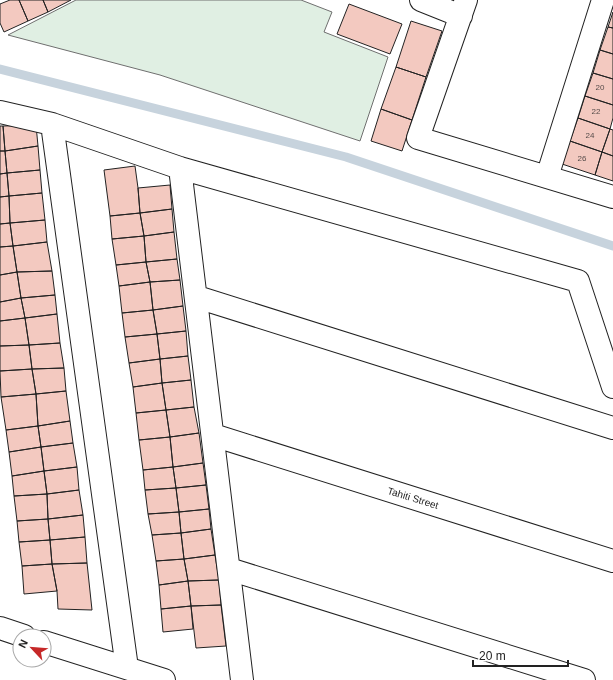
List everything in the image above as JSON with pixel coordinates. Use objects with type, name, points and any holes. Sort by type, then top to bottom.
[{"type":"street","points":[[421,0],[464,8],[418,138],[613,197]]},
{"type":"street","points":[[547,177],[603,0]]},
{"type":"street","points":[[0,112],[52,124],[180,168],[578,281],[613,387]]},
{"type":"street","points":[[52,124],[127,668]]},
{"type":"street","points":[[180,168],[197,297],[242,680]]},
{"type":"street","points":[[197,297],[613,428]]},
{"type":"street","name":"Tahiti Street","points":[[213,435],[613,561]]},
{"type":"street","points":[[229,569],[584,680]]},
{"type":"street","points":[[0,628],[12,632]]},
{"type":"street","points":[[52,645],[164,680]]},
{"type":"green space","points":[[76,0],[301,0],[332,12],[324,32],[388,57],[360,141],[160,75],[8,35]]},
{"type":"building","points":[[10,0],[19,0],[28,21],[4,32],[0,23],[0,4]]},
{"type":"building","points":[[19,0],[43,0],[48,12],[28,21]]},
{"type":"building","points":[[43,0],[71,0],[48,12]]},
{"type":"building","points":[[349,4],[402,24],[390,54],[337,34]]},
{"type":"building","points":[[613,12],[613,28],[608,27]]},
{"type":"building","points":[[411,21],[442,31],[426,77],[396,67]]},
{"type":"building","points":[[608,27],[613,28],[613,54],[600,50]]},
{"type":"building","points":[[600,50],[613,54],[613,79],[593,73]]},
{"type":"building","points":[[396,67],[426,77],[412,120],[381,109]]},
{"type":"building","points":[[593,73],[613,79],[613,105],[585,96]]},
{"type":"building","points":[[585,96],[613,105],[613,118],[610,129],[578,118]]},
{"type":"building","points":[[381,109],[412,120],[402,151],[371,141]]},
{"type":"building","points":[[578,118],[610,129],[602,152],[570,141]]},
{"type":"building","points":[[36,125],[38,146],[5,151],[3,126]]},
{"type":"building","points":[[0,126],[3,126],[5,151],[0,151]]},
{"type":"building","points":[[610,129],[613,130],[613,156],[602,152]]},
{"type":"building","points":[[570,141],[602,152],[595,175],[562,164]]},
{"type":"building","points":[[38,146],[40,170],[7,173],[5,151]]},
{"type":"building","points":[[0,151],[5,151],[7,173],[0,174]]},
{"type":"building","points":[[602,152],[613,156],[613,181],[595,175]]},
{"type":"building","points":[[135,166],[140,213],[110,216],[104,170]]},
{"type":"building","points":[[40,170],[42,193],[9,196],[7,173]]},
{"type":"building","points":[[7,173],[9,196],[0,197],[0,174]]},
{"type":"building","points":[[170,185],[172,209],[140,213],[138,188]]},
{"type":"building","points":[[42,193],[45,220],[10,223],[9,196]]},
{"type":"building","points":[[9,196],[10,223],[0,224],[0,197]]},
{"type":"building","points":[[172,209],[174,232],[144,236],[140,213]]},
{"type":"building","points":[[140,213],[144,236],[112,239],[110,216]]},
{"type":"building","points":[[45,220],[47,242],[13,246],[10,223]]},
{"type":"building","points":[[10,223],[13,246],[0,247],[0,224]]},
{"type":"building","points":[[174,232],[177,259],[146,262],[144,236]]},
{"type":"building","points":[[144,236],[146,262],[116,265],[112,239]]},
{"type":"building","points":[[47,242],[52,271],[17,272],[13,246]]},
{"type":"building","points":[[13,246],[17,272],[0,275],[0,247]]},
{"type":"building","points":[[177,259],[180,280],[150,282],[146,262]]},
{"type":"building","points":[[146,262],[150,282],[119,286],[116,265]]},
{"type":"building","points":[[52,271],[55,295],[21,298],[17,272]]},
{"type":"building","points":[[17,272],[21,298],[0,302],[0,275]]},
{"type":"building","points":[[180,280],[183,306],[153,310],[150,282]]},
{"type":"building","points":[[150,282],[153,310],[122,313],[119,286]]},
{"type":"building","points":[[55,295],[57,314],[25,318],[21,298]]},
{"type":"building","points":[[21,298],[25,318],[0,321],[0,302]]},
{"type":"building","points":[[183,306],[186,331],[157,334],[153,310]]},
{"type":"building","points":[[153,310],[157,334],[125,337],[122,313]]},
{"type":"building","points":[[57,314],[60,343],[29,345],[25,318]]},
{"type":"building","points":[[25,318],[29,345],[0,346],[0,321]]},
{"type":"building","points":[[186,331],[188,356],[160,359],[157,334]]},
{"type":"building","points":[[157,334],[160,359],[129,363],[125,337]]},
{"type":"building","points":[[60,343],[64,368],[32,369],[29,345]]},
{"type":"building","points":[[29,345],[32,369],[0,371],[0,346]]},
{"type":"building","points":[[188,356],[191,380],[162,383],[160,359]]},
{"type":"building","points":[[160,359],[162,383],[133,387],[129,363]]},
{"type":"building","points":[[64,368],[66,391],[36,394],[32,369]]},
{"type":"building","points":[[32,369],[36,394],[1,397],[0,371]]},
{"type":"building","points":[[191,380],[194,407],[166,410],[162,383]]},
{"type":"building","points":[[162,383],[166,410],[136,413],[133,387]]},
{"type":"building","points":[[66,391],[70,421],[38,426],[36,394]]},
{"type":"building","points":[[36,394],[38,426],[6,430],[1,397]]},
{"type":"building","points":[[194,407],[199,433],[170,437],[166,410]]},
{"type":"building","points":[[166,410],[170,437],[139,440],[136,413]]},
{"type":"building","points":[[70,421],[73,443],[41,447],[38,426]]},
{"type":"building","points":[[38,426],[41,447],[9,452],[6,430]]},
{"type":"building","points":[[199,433],[203,463],[173,467],[170,437]]},
{"type":"building","points":[[170,437],[173,467],[143,470],[139,440]]},
{"type":"building","points":[[73,443],[77,467],[44,471],[41,447]]},
{"type":"building","points":[[41,447],[44,471],[12,476],[9,452]]},
{"type":"building","points":[[203,463],[206,485],[176,488],[173,467]]},
{"type":"building","points":[[77,467],[79,490],[47,494],[44,471]]},
{"type":"building","points":[[173,467],[176,488],[145,490],[143,470]]},
{"type":"building","points":[[44,471],[47,494],[14,496],[12,476]]},
{"type":"building","points":[[206,485],[209,509],[179,512],[176,488]]},
{"type":"building","points":[[176,488],[179,512],[148,514],[145,490]]},
{"type":"building","points":[[79,490],[83,515],[48,519],[47,494]]},
{"type":"building","points":[[47,494],[48,519],[17,521],[14,496]]},
{"type":"building","points":[[209,509],[211,529],[181,533],[179,512]]},
{"type":"building","points":[[179,512],[181,533],[152,535],[148,514]]},
{"type":"building","points":[[83,515],[85,537],[50,540],[48,519]]},
{"type":"building","points":[[48,519],[50,540],[19,542],[17,521]]},
{"type":"building","points":[[211,529],[215,555],[184,559],[181,533]]},
{"type":"building","points":[[181,533],[184,559],[156,561],[152,535]]},
{"type":"building","points":[[85,537],[87,563],[52,564],[50,540]]},
{"type":"building","points":[[50,540],[52,564],[22,566],[19,542]]},
{"type":"building","points":[[215,555],[219,580],[188,581],[184,559]]},
{"type":"building","points":[[184,559],[188,581],[159,585],[156,561]]},
{"type":"building","points":[[87,563],[92,610],[58,609],[57,591],[52,564]]},
{"type":"building","points":[[52,564],[57,591],[24,594],[22,566]]},
{"type":"building","points":[[219,580],[221,605],[191,606],[188,581]]},
{"type":"building","points":[[188,581],[191,606],[161,609],[159,585]]},
{"type":"building","points":[[221,605],[226,646],[196,648],[191,606]]},
{"type":"building","points":[[191,606],[193,629],[163,632],[161,609]]},
{"type":"waterway","points":[[0,69],[346,157],[613,246]]}]
